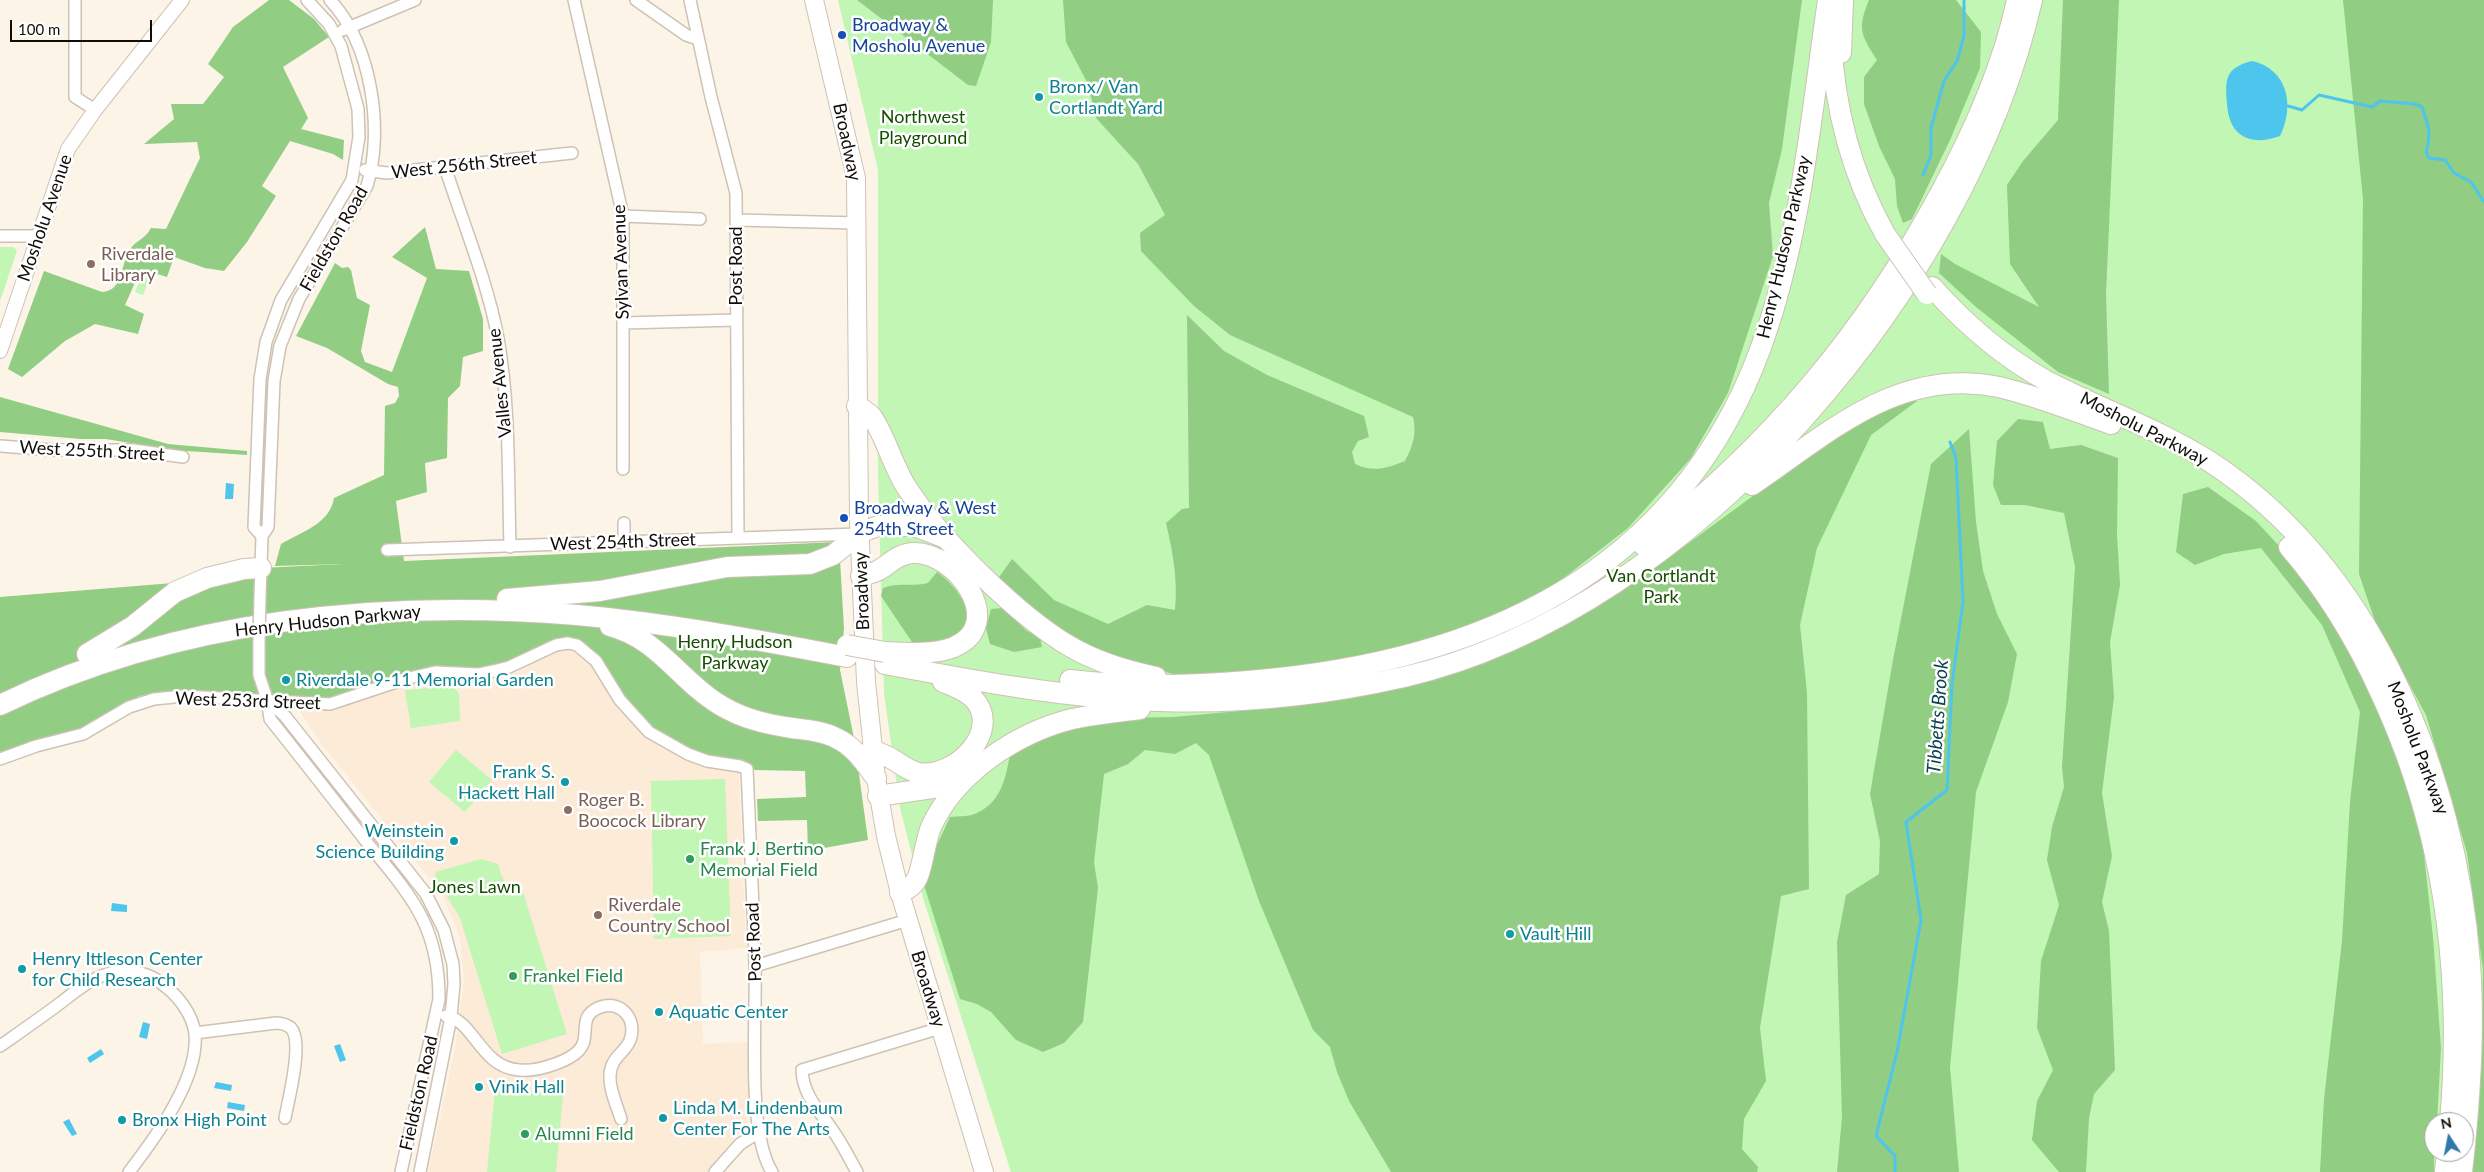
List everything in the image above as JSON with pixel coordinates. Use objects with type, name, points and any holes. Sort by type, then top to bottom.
[{"type":"highway","name":"Mosholu Parkway","points":[[1829,0],[1833,73],[1840,117],[1864,192],[1887,231],[1930,291],[1964,332],[2003,365],[2037,386],[2111,424],[2156,444],[2194,466],[2232,493],[2260,517],[2305,566],[2324,592],[2377,684],[2405,748],[2419,788],[2445,899],[2450,934],[2454,1005],[2450,1112]]},
{"type":"highway","name":"Henry Hudson Parkway","points":[[885,658],[908,668],[1088,696],[1157,701],[1404,658],[1491,628],[1559,594],[1584,579],[1621,549],[1672,498],[1716,439],[1750,375],[1768,325],[1790,237],[1805,160],[1829,0]]},
{"type":"highway","name":"Mosholu Parkway","points":[[1843,0],[1841,53],[1843,88],[1850,124],[1864,175],[1887,231]]},
{"type":"highway","points":[[1559,594],[1598,577],[1703,497],[1768,434],[1854,334],[1918,234],[1959,158],[1991,84],[2017,0]]},
{"type":"highway","name":"Henry Hudson Parkway","points":[[1,701],[87,654],[130,641],[205,624],[308,607],[411,599],[507,598],[593,604],[662,613],[885,658],[1074,681],[1269,698],[1337,689],[1406,676],[1469,657],[1556,618],[1602,592],[1727,495],[1793,431],[1863,348],[1902,293],[1951,207],[1989,129],[2015,65],[2032,0]]},
{"type":"highway","name":"Mosholu Parkway","points":[[1930,291],[2014,361],[2048,381],[2181,444],[2215,465],[2248,491],[2293,532],[2320,562],[2365,628],[2394,681],[2424,752],[2446,821],[2462,895],[2470,965],[2472,1016],[2470,1080],[2462,1172]]},
{"type":"highway","points":[[1688,527],[1860,411],[1908,390],[1948,384],[1983,385],[2036,398],[2111,424]]},
{"type":"highway","points":[[857,406],[872,417],[907,488],[953,544],[1003,594],[1036,622],[1072,648],[1100,661],[1134,672],[1167,678],[1211,692]]},
{"type":"highway","points":[[507,598],[600,591],[727,567],[810,564],[833,555],[860,534],[878,526],[914,526],[937,534],[953,544]]},
{"type":"highway","points":[[861,576],[880,570],[900,556],[913,553],[928,555],[942,562],[956,573],[968,587],[976,604],[976,622],[971,633],[960,643],[935,651],[885,658]]},
{"type":"highway","points":[[87,654],[132,626],[175,592],[207,578],[244,569],[261,568]]},
{"type":"highway","name":"Henry Hudson Parkway","points":[[1,701],[132,652],[179,640],[312,619],[406,612],[474,610],[562,614],[697,630],[847,651]]},
{"type":"highway","points":[[562,614],[623,630],[637,637],[654,648],[708,697],[740,716],[762,723],[817,732],[835,737],[853,750],[877,787],[948,784],[964,777],[1020,739],[1066,721],[1211,692]]},
{"type":"highway","points":[[872,748],[905,768],[927,774],[944,770],[955,764],[970,751],[978,739],[982,728],[982,716],[973,698],[954,686],[908,668]]},
{"type":"highway","points":[[900,893],[917,880],[926,839],[939,812],[957,790],[985,762]]},
{"type":"main road","name":"Broadway","points":[[814,0],[853,159],[858,223],[857,406],[861,576],[872,748],[877,787],[889,850],[900,893],[984,1172]]},
{"type":"street","points":[[75,0],[75,97],[95,110]]},
{"type":"street","name":"Mosholu Avenue","points":[[0,351],[68,149],[95,110],[182,0]]},
{"type":"street","name":"Fieldston Road","points":[[262,536],[254,526],[261,362],[270,327],[281,300],[347,192],[356,168],[359,137],[358,109],[346,60],[335,34],[322,14],[307,0]]},
{"type":"street","name":"Fieldston Road","points":[[330,0],[349,27],[361,55],[374,107],[375,138],[371,172],[360,200],[294,308],[285,329],[276,364],[268,527],[262,536],[258,675],[267,699],[270,719],[401,887],[423,920],[434,952],[439,982],[437,1014],[401,1172]]},
{"type":"street","points":[[335,34],[415,0]]},
{"type":"street","name":"Sylvan Avenue","points":[[574,0],[623,216],[623,469]]},
{"type":"street","points":[[636,0],[686,36],[698,39]]},
{"type":"street","name":"Post Road","points":[[690,0],[736,193],[738,538]]},
{"type":"street","name":"West 256th Street","points":[[356,168],[386,173],[572,153]]},
{"type":"street","name":"Valles Avenue","points":[[445,167],[498,337],[504,385],[510,547]]},
{"type":"street","points":[[623,216],[700,219]]},
{"type":"street","points":[[737,220],[858,223]]},
{"type":"street","points":[[0,236],[39,236]]},
{"type":"street","name":"Fieldston Road","points":[[281,300],[294,308]]},
{"type":"street","points":[[623,323],[736,320]]},
{"type":"street","name":"West 255th Street","points":[[0,446],[53,450],[125,450],[183,457]]},
{"type":"street","points":[[256,468],[271,469]]},
{"type":"street","points":[[624,523],[624,543]]},
{"type":"street","name":"West 254th Street","points":[[387,550],[860,534]]},
{"type":"street","name":"West 253rd Street","points":[[0,759],[36,746],[83,734],[129,707],[154,699],[184,696],[267,699],[303,704],[330,704],[405,678],[435,672],[479,674],[509,667],[556,645],[568,643],[578,645],[596,661],[620,700],[649,732],[688,754],[707,761],[747,769]]},
{"type":"street","name":"Fieldston Road","points":[[267,699],[285,716],[426,894],[437,913],[449,949],[454,984],[451,1017],[420,1172]]},
{"type":"street","name":"Post Road","points":[[747,769],[755,966],[756,1112],[759,1132],[772,1172]]},
{"type":"street","points":[[401,887],[413,877]]},
{"type":"street","points":[[755,966],[908,920]]},
{"type":"street","points":[[0,1046],[88,982],[112,972],[128,971],[143,974],[162,983],[179,998],[195,1033],[190,1069],[179,1095],[152,1142],[129,1172]]},
{"type":"street","points":[[451,1017],[496,1062],[512,1069],[527,1071],[571,1058],[579,1052],[584,1043],[584,1024],[588,1016],[595,1009],[604,1006],[619,1007],[629,1017],[632,1028],[630,1041],[615,1058],[610,1076],[621,1119]]},
{"type":"street","name":"Fieldston Road","points":[[437,1014],[451,1017]]},
{"type":"street","points":[[195,1033],[276,1023],[284,1023],[291,1028],[294,1036],[294,1060],[285,1118]]},
{"type":"street","points":[[857,1172],[832,1129],[809,1099],[802,1078],[802,1070],[940,1028]]},
{"type":"street","points":[[715,1172],[740,1144],[759,1132]]},
{"type":"shaded area","name":"Riverdale Country School","points":[[567,648],[582,652],[739,771],[746,948],[700,952],[703,1044],[749,1042],[753,1108],[746,1125],[726,1148],[710,1172],[428,1172],[455,1049],[464,980],[460,937],[442,894],[324,747],[298,709],[337,707],[407,684],[440,680],[465,681],[497,678],[517,672],[553,650]]},
{"type":"green space","points":[[269,0],[289,0],[314,19],[329,37],[283,67],[308,118],[301,129],[344,140],[343,160],[333,154],[290,141],[262,186],[276,196],[247,242],[224,271],[205,268],[174,257],[167,277],[141,269],[125,305],[144,314],[138,334],[95,324],[65,341],[22,377],[8,369],[44,271],[102,292],[109,290],[115,287],[131,248],[151,228],[166,229],[200,158],[197,142],[144,144],[174,119],[171,104],[203,104],[224,77],[208,64],[233,27]]},
{"type":"green space","name":"Van Cortlandt Park","points":[[838,0],[2484,0],[2484,1172],[1011,1172],[923,898],[900,808],[884,693],[878,476],[878,170]]},
{"type":"green space","points":[[857,0],[993,0],[991,42],[976,86],[968,85]]},
{"type":"green space","points":[[1063,0],[1802,0],[1782,149],[1769,203],[1773,256],[1728,393],[1691,458],[1628,528],[1529,605],[1414,646],[1339,662],[1266,670],[1177,675],[1112,658],[1049,622],[997,580],[1012,559],[1054,600],[1108,624],[1147,605],[1175,610],[1174,566],[1166,523],[1182,509],[1189,508],[1187,315],[1224,351],[1267,375],[1364,416],[1369,437],[1358,441],[1352,452],[1355,464],[1374,469],[1392,466],[1405,461],[1412,445],[1415,429],[1413,417],[1230,335],[1194,306],[1141,251],[1140,233],[1165,215],[1138,164],[1096,118],[1088,84],[1066,42]]},
{"type":"green space","points":[[1869,0],[1956,0],[1981,32],[1980,68],[1950,140],[1912,219],[1903,223],[1897,206],[1895,179],[1879,146],[1864,104],[1864,77],[1877,60],[1862,32],[1863,18]]},
{"type":"green space","points":[[2063,0],[2119,0],[2106,294],[2109,394],[2058,372],[1976,307],[1939,273],[1941,254],[1955,264],[2039,307],[2010,264],[2007,185],[2023,161],[2058,120]]},
{"type":"green space","points":[[2343,0],[2484,0],[2484,1172],[2468,1172],[2469,1162],[2474,1162],[2474,1127],[2481,1075],[2483,970],[2467,853],[2426,715],[2375,621],[2359,574],[2363,199]]},
{"type":"green space","name":"Henry Hudson Parkway","points":[[425,227],[436,269],[469,271],[483,319],[483,351],[463,357],[460,386],[448,398],[447,458],[425,463],[427,492],[396,501],[404,561],[839,542],[844,629],[840,670],[854,738],[868,840],[808,851],[807,820],[758,821],[757,799],[806,797],[805,771],[755,770],[742,762],[713,758],[673,743],[652,728],[624,698],[605,664],[592,650],[576,642],[504,665],[478,670],[442,667],[387,679],[340,698],[173,691],[139,696],[95,725],[0,755],[0,597],[173,583],[261,568],[343,564],[275,566],[281,544],[321,521],[331,507],[334,498],[384,475],[385,406],[395,403],[399,396],[398,387],[388,384],[327,348],[296,336],[335,263],[342,268],[348,267],[351,270],[357,298],[370,305],[361,351],[365,362],[392,372],[427,278],[392,257]]},
{"type":"green space","points":[[0,247],[14,247],[17,251],[0,301]]},
{"type":"green space","points":[[143,274],[150,277],[143,295],[135,292]]},
{"type":"green space","points":[[0,397],[168,444],[247,451],[247,455],[172,450],[106,439],[81,439],[0,432]]},
{"type":"green space","points":[[1905,399],[1917,401],[1871,435],[1817,548],[1800,625],[1807,693],[1809,889],[1781,896],[1760,1028],[1766,1081],[1744,1119],[1742,1149],[1758,1167],[1757,1172],[1391,1172],[1349,1101],[1337,1072],[1330,1047],[1313,1030],[1259,901],[1209,755],[1196,743],[1175,754],[1145,750],[1128,764],[1104,774],[1094,862],[1098,888],[1083,1022],[1064,1043],[1043,1052],[1016,1040],[991,1012],[977,1004],[960,999],[924,885],[929,862],[950,817],[974,814],[992,803],[1001,788],[1007,772],[1010,754],[1057,731],[1118,718],[1174,717],[1347,699],[1456,670],[1496,657],[1598,606],[1659,565],[1852,423]]},
{"type":"green space","points":[[2018,419],[2043,422],[2050,449],[2081,445],[2118,458],[2117,535],[2120,585],[2110,642],[2114,697],[2102,793],[2112,856],[2102,902],[2109,931],[2115,1070],[2094,1094],[2089,1118],[2086,1172],[2059,1172],[2032,1140],[2037,1101],[2053,1070],[2037,1028],[2041,961],[2059,905],[2047,860],[2052,827],[2064,787],[2062,767],[2075,567],[2064,513],[2025,505],[2001,505],[1993,485],[1997,441]]},
{"type":"green space","points":[[1969,429],[1976,522],[1983,571],[1997,614],[2017,654],[2008,702],[1976,792],[1950,1067],[1959,1172],[1837,1172],[1842,1117],[1837,942],[1846,895],[1879,874],[1880,841],[1870,794],[1893,660],[1931,464]]},
{"type":"green space","points":[[2208,487],[2256,521],[2302,571],[2345,643],[2382,718],[2419,810],[2433,937],[2441,1048],[2438,1112],[2424,1112],[2424,1162],[2434,1162],[2434,1172],[2320,1172],[2324,1099],[2342,941],[2350,802],[2360,712],[2322,625],[2261,548],[2224,554],[2195,565],[2176,552],[2183,494]]},
{"type":"green space","points":[[937,572],[959,594],[969,615],[970,622],[958,633],[945,640],[914,645],[881,596],[883,588],[894,585],[928,583]]},
{"type":"green space","points":[[1002,608],[1027,631],[1040,637],[1042,647],[1014,652],[990,644],[986,628],[991,609]]},
{"type":"green space","points":[[453,686],[459,694],[460,721],[411,728],[405,690]]},
{"type":"green space","points":[[456,750],[492,780],[465,812],[429,782]]},
{"type":"green space","name":"Frank J. Bertino Memorial Field","points":[[725,779],[731,936],[654,939],[651,781]]},
{"type":"green space","name":"Frankel Field","points":[[481,859],[498,864],[501,875],[508,886],[523,892],[567,1034],[502,1054],[460,918],[434,880],[436,872]]},
{"type":"green space","name":"Alumni Field","points":[[495,1089],[563,1095],[556,1172],[487,1172]]},
{"type":"water","points":[[2252,61],[2264,65],[2274,72],[2281,80],[2285,90],[2287,113],[2280,136],[2269,139],[2251,139],[2243,136],[2232,124],[2227,104],[2227,81],[2236,67]]},
{"type":"water","points":[[226,483],[234,484],[233,499],[225,499]]},
{"type":"water","points":[[112,903],[127,905],[127,912],[111,911]]},
{"type":"water","points":[[143,1022],[150,1024],[147,1039],[139,1037]]},
{"type":"water","points":[[340,1044],[346,1060],[340,1062],[334,1046]]},
{"type":"water","points":[[101,1049],[104,1054],[90,1063],[87,1058]]},
{"type":"water","points":[[216,1082],[232,1085],[231,1091],[214,1088]]},
{"type":"water","points":[[228,1102],[245,1105],[244,1111],[227,1108]]},
{"type":"water","points":[[69,1119],[77,1134],[72,1136],[63,1122]]},
{"type":"waterway","name":"Tibbetts Brook","points":[[1923,175],[1931,155],[1931,128],[1944,81],[1957,61],[1964,36],[1964,0]]},
{"type":"waterway","points":[[2288,106],[2302,110],[2319,95],[2372,107],[2380,101],[2415,104],[2422,107],[2428,130],[2429,140],[2426,152],[2429,158],[2445,160],[2454,173],[2471,182],[2484,202]]},
{"type":"waterway","name":"Tibbetts Brook","points":[[1895,1172],[1895,1156],[1876,1136],[1897,1052],[1921,920],[1906,822],[1947,790],[1952,684],[1963,602],[1956,458],[1950,442]]},
{"type":"place","name":"Broadway & Mosholu Avenue","points":[[842,35]]},
{"type":"place","name":"Bronx/ Van Cortlandt Yard","points":[[1039,97]]},
{"type":"place","name":"Riverdale Library","points":[[91,264]]},
{"type":"place","name":"Broadway & West 254th Street","points":[[844,518]]},
{"type":"place","name":"Riverdale 9-11 Memorial Garden","points":[[286,680]]},
{"type":"place","name":"Frank S. Hackett Hall","points":[[565,782]]},
{"type":"place","name":"Roger B. Boocock Library","points":[[568,810]]},
{"type":"place","name":"Weinstein Science Building","points":[[454,841]]},
{"type":"place","name":"Frank J. Bertino Memorial Field","points":[[690,859]]},
{"type":"place","name":"Riverdale Country School","points":[[598,915]]},
{"type":"place","name":"Vault Hill","points":[[1510,934]]},
{"type":"place","name":"Henry Ittleson Center for Child Research","points":[[22,969]]},
{"type":"place","name":"Frankel Field","points":[[513,976]]},
{"type":"place","name":"Aquatic Center","points":[[659,1012]]},
{"type":"place","name":"Vinik Hall","points":[[479,1087]]},
{"type":"place","name":"Linda M. Lindenbaum Center For The Arts","points":[[663,1118]]},
{"type":"place","name":"Bronx High Point","points":[[122,1120]]},
{"type":"place","name":"Alumni Field","points":[[525,1134]]},
{"type":"park label","name":"Northwest Playground","points":[[923,127]]},
{"type":"park label","name":"Jones Lawn","points":[[475,887]]}]
